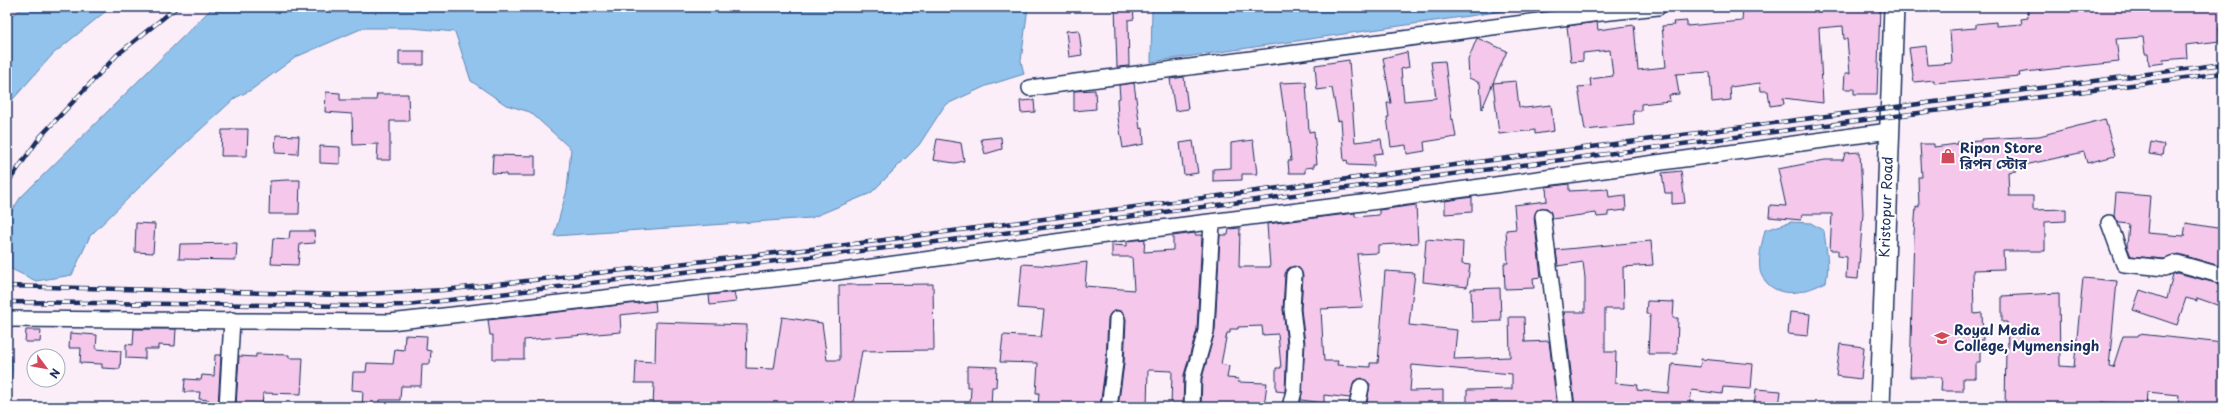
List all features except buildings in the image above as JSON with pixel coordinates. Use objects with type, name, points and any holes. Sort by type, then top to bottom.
[{"type":"main road","name":"Kristopur Road","points":[[1880,407],[1888,131],[1894,7]]},
{"type":"street","points":[[1030,88],[1592,14],[1658,7]]},
{"type":"street","points":[[7,319],[390,322],[836,272],[1098,236],[1378,202],[1888,131]]},
{"type":"street","points":[[1543,216],[1566,407]]},
{"type":"street","points":[[1192,407],[1193,377],[1206,331],[1212,222]]},
{"type":"street","points":[[2109,223],[2124,264],[2165,268],[2177,263],[2223,276]]},
{"type":"street","points":[[1290,407],[1294,391],[1296,344],[1292,309],[1294,275]]},
{"type":"street","points":[[1109,407],[1115,363],[1117,319]]},
{"type":"street","points":[[227,407],[232,320]]},
{"type":"street","points":[[1357,407],[1361,387]]},
{"type":"water","points":[[24,7],[111,7],[53,54],[7,106],[7,19]]},
{"type":"water","points":[[213,7],[1028,7],[1021,61],[1024,74],[986,86],[945,105],[919,145],[871,193],[811,218],[554,236],[567,190],[571,149],[530,112],[506,105],[471,81],[455,32],[411,28],[363,28],[296,57],[251,90],[235,98],[164,163],[90,236],[72,275],[36,281],[7,267],[7,219],[20,198]]},
{"type":"water","points":[[1152,7],[1531,7],[1151,62]]},
{"type":"water","points":[[1791,222],[1811,223],[1824,231],[1828,269],[1826,282],[1804,291],[1788,293],[1773,288],[1766,282],[1760,272],[1760,260],[1765,230]]},
{"type":"water","points":[[7,347],[10,353],[12,370],[11,381],[7,393]]},
{"type":"railway","points":[[7,184],[40,137],[117,55],[177,7]]},
{"type":"railway","points":[[7,286],[345,295],[444,290],[838,246],[2223,64]]},
{"type":"railway","points":[[7,302],[353,306],[407,305],[928,243],[2223,73]]},
{"type":"place","name":"Ripon Store রিপন স্টোর","points":[[1948,156]]},
{"type":"place","name":"Royal Media College, Mymensingh","points":[[1942,338]]}]
